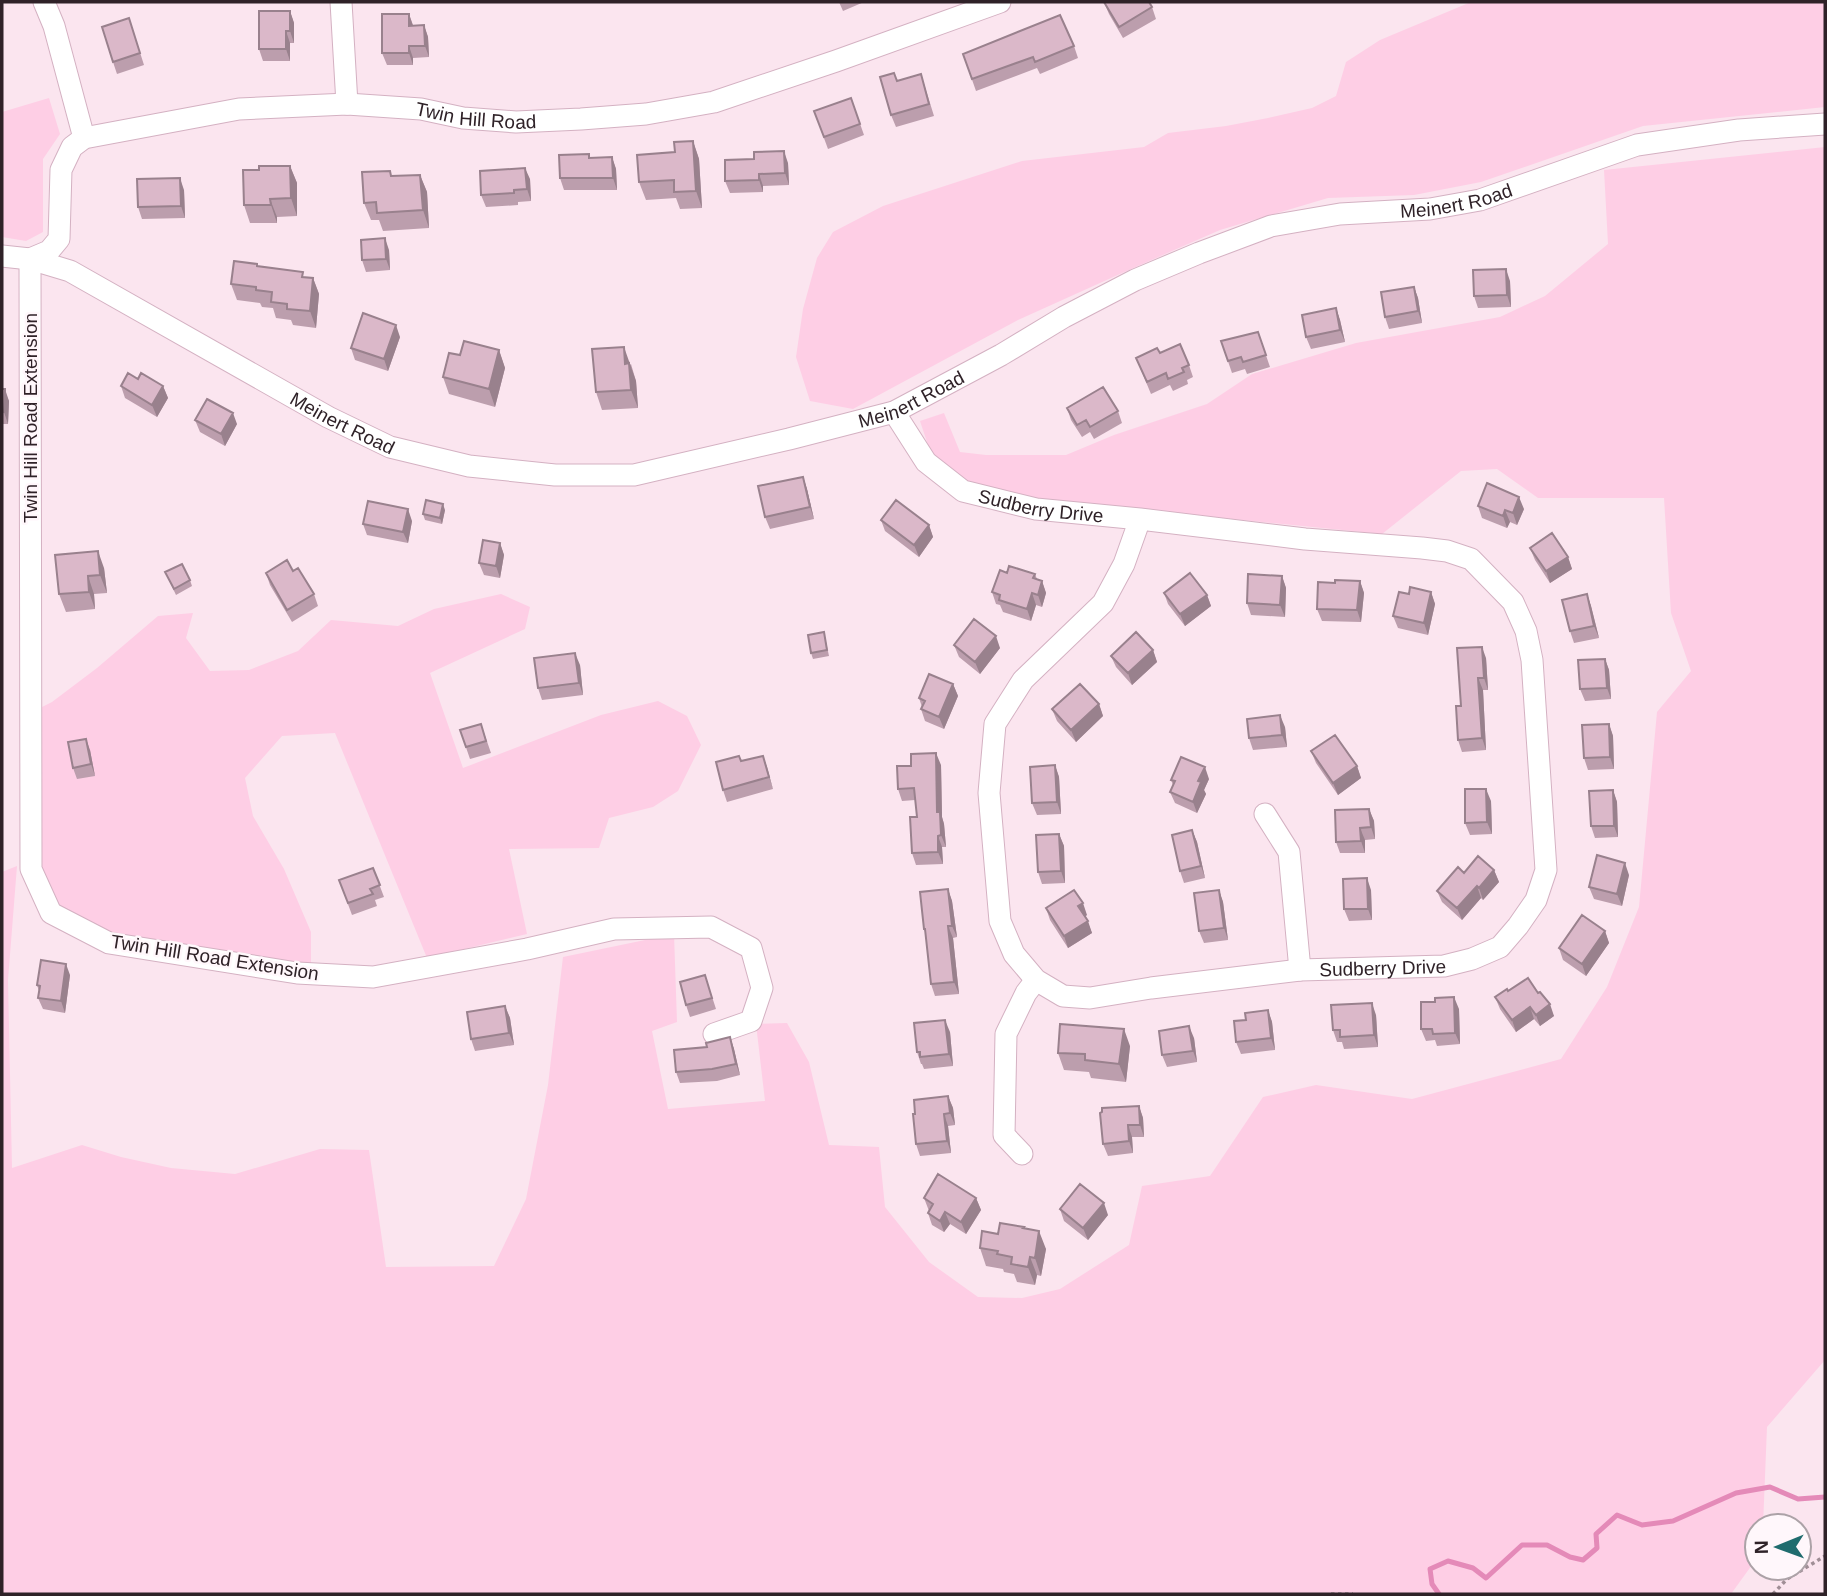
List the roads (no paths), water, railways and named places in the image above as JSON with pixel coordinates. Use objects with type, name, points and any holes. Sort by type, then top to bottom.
[{"type":"street","points":[[30,259],[49,251],[59,239],[61,170],[72,147],[84,138],[54,26],[44,2]]},
{"type":"street","points":[[341,2],[347,104]]},
{"type":"street","name":"Twin Hill Road","points":[[84,138],[239,110],[347,104],[421,109],[463,118],[516,122],[646,114],[714,102],[1000,2]]},
{"type":"street","name":"Meinert Road","points":[[2,256],[30,259],[70,271],[328,417],[390,447],[469,466],[555,475],[634,475],[894,412],[1001,355],[1064,317],[1135,281],[1271,226],[1340,214],[1430,209],[1480,200],[1637,145],[1739,130],[1825,124]]},
{"type":"street","name":"Twin Hill Road Extension","points":[[30,259],[31,869],[51,913],[108,943],[297,973],[373,977],[614,929],[711,927],[751,948],[762,988],[751,1021],[714,1034]]},
{"type":"street","name":"Sudberry Drive","points":[[894,412],[926,462],[963,491],[1036,509],[1140,519],[1306,539],[1447,551],[1471,559],[1513,602],[1526,631],[1532,660],[1546,870],[1536,900],[1500,947],[1472,959],[1444,966],[1300,970],[1090,998],[1063,996],[1036,980],[1014,954],[1000,921],[989,793],[995,724],[1023,680],[1103,603],[1124,564],[1140,519]]},
{"type":"street","points":[[1265,814],[1289,852],[1300,970]]},
{"type":"street","points":[[1022,1154],[1004,1135],[1006,1034],[1026,993],[1036,980]]},
{"type":"waterway","points":[[1439,1594],[1432,1584],[1430,1569],[1448,1561],[1473,1568],[1486,1578],[1522,1545],[1547,1545],[1570,1557],[1583,1560],[1597,1548],[1596,1534],[1617,1515],[1642,1525],[1673,1521],[1736,1493],[1770,1487],[1798,1499],[1825,1497]]}]
